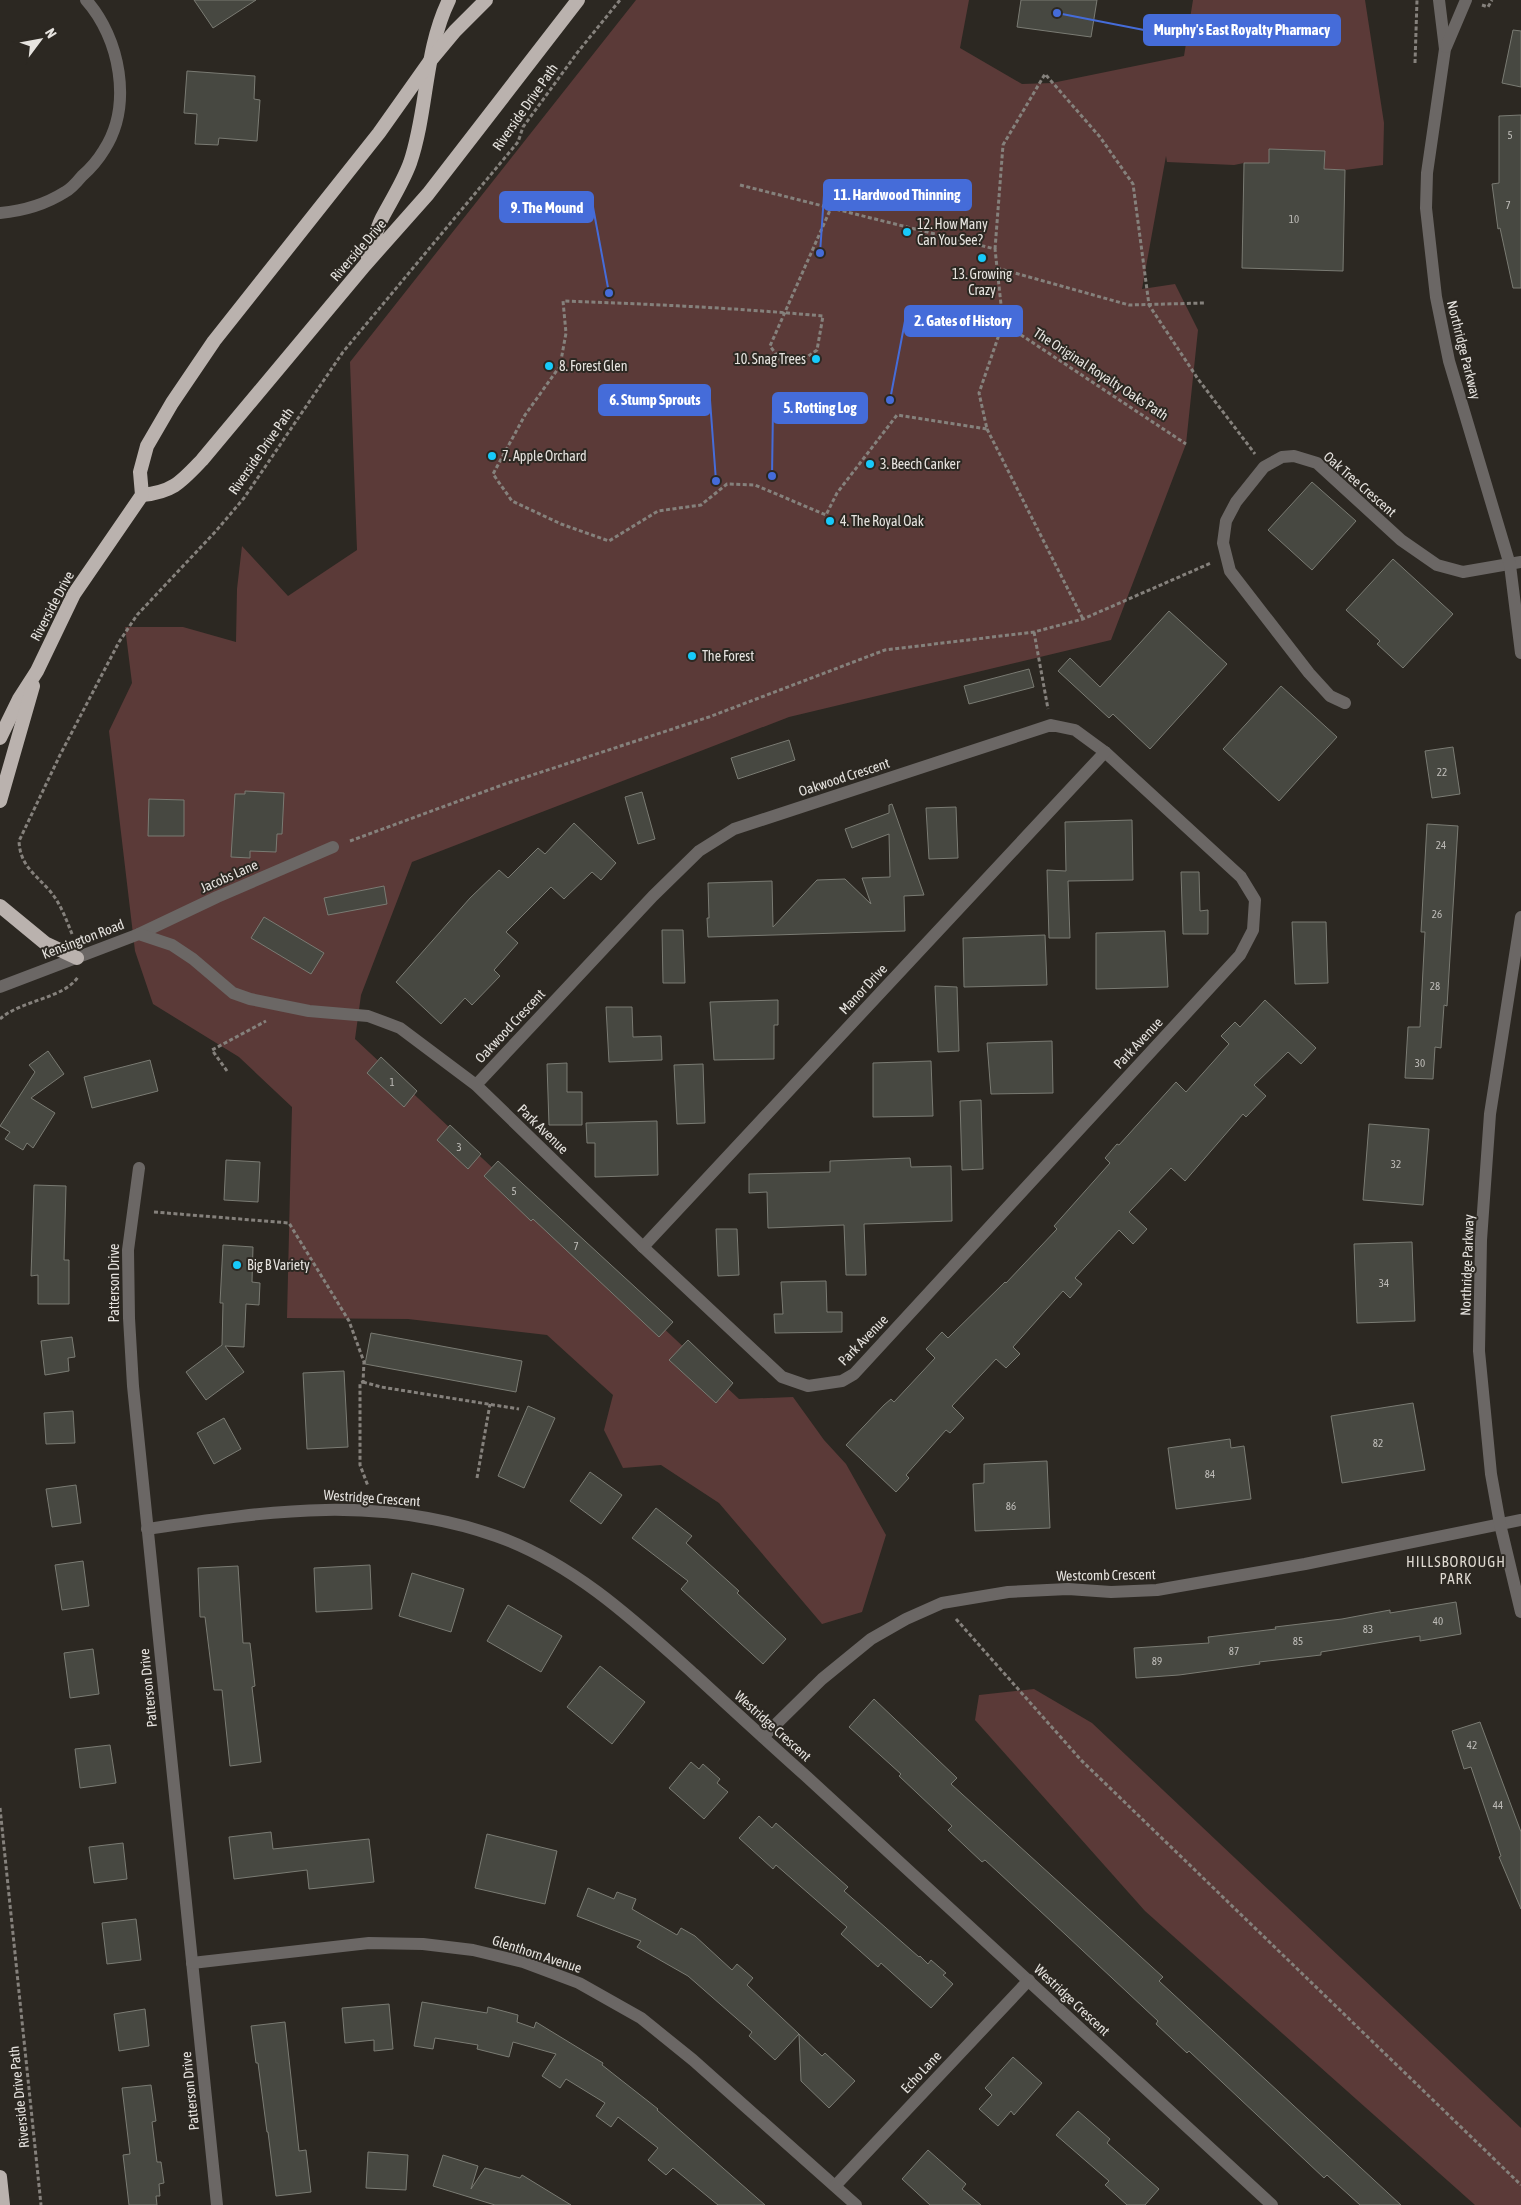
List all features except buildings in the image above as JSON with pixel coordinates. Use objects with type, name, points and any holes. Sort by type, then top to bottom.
[{"type":"highway","points":[[365,265],[381,219],[399,188],[410,163],[436,31],[449,0]]},
{"type":"highway","points":[[142,495],[140,472],[147,446],[177,396],[214,342],[378,133],[430,61],[455,30],[486,0]]},
{"type":"highway","name":"Riverside Drive","points":[[0,738],[19,700],[37,671],[74,594],[142,495],[161,493],[173,487],[202,460],[365,265],[428,194],[578,0]]},
{"type":"highway","points":[[0,801],[37,671]]},
{"type":"highway","points":[[0,906],[45,943],[77,958]]},
{"type":"highway","points":[[0,2177],[3,2205]]},
{"type":"street","points":[[0,213],[35,206],[66,192],[105,149],[115,123],[121,94],[118,67],[109,35],[86,0]]},
{"type":"street","name":"Northridge Parkway","points":[[1439,0],[1445,49],[1427,173],[1426,208],[1436,297],[1450,361],[1516,564],[1521,653]]},
{"type":"street","name":"Northridge Parkway","points":[[1445,49],[1472,2]]},
{"type":"street","name":"Oak Tree Crescent","points":[[1345,703],[1330,696],[1309,673],[1230,571],[1223,543],[1226,521],[1236,502],[1264,468],[1282,457],[1294,456],[1317,462],[1401,540],[1437,565],[1462,572],[1516,564]]},
{"type":"street","points":[[1051,725],[1075,730],[1105,752]]},
{"type":"street","name":"Oakwood Crescent","points":[[476,1085],[653,896],[699,851],[734,828],[1051,725]]},
{"type":"street","name":"Park Avenue","points":[[309,1011],[368,1016],[400,1028],[476,1085],[643,1247],[782,1377],[808,1386],[842,1381],[854,1374],[1240,955],[1254,930],[1255,900],[1240,877],[1105,752]]},
{"type":"street","name":"Manor Drive","points":[[643,1247],[1105,752]]},
{"type":"street","name":"Jacobs Lane","points":[[139,934],[216,897],[333,847]]},
{"type":"street","name":"Northridge Parkway","points":[[1521,917],[1490,1114],[1481,1240],[1480,1351],[1491,1474],[1500,1524],[1521,1612]]},
{"type":"street","name":"Kensington Road","points":[[0,987],[139,934],[172,946],[193,959],[233,993],[265,1003],[309,1011]]},
{"type":"street","name":"Patterson Drive","points":[[139,1168],[128,1250],[133,1386],[217,2205]]},
{"type":"street","name":"Westridge Crescent","points":[[147,1529],[300,1510],[346,1509],[424,1516],[498,1537],[542,1556],[626,1612],[1272,2205]]},
{"type":"street","name":"Westcomb Crescent","points":[[763,1737],[822,1679],[871,1639],[906,1619],[942,1603],[1008,1592],[1068,1589],[1111,1592],[1158,1590],[1305,1564],[1521,1520]]},
{"type":"street","name":"Glenthorn Avenue","points":[[192,1963],[369,1943],[423,1944],[473,1950],[523,1962],[579,1983],[641,2018],[694,2060],[856,2205]]},
{"type":"street","name":"Echo Lane","points":[[835,2186],[1028,1980]]},
{"type":"path","name":"Riverside Drive Path","points":[[74,940],[57,902],[49,890],[29,871],[19,851],[19,841],[60,755],[119,642],[137,615],[216,531],[244,498],[343,352],[518,142],[523,127],[577,53],[620,0]]},
{"type":"path","points":[[1416,63],[1417,0]]},
{"type":"path","points":[[1472,2],[1488,6],[1492,0]]},
{"type":"path","points":[[1082,619],[987,429],[979,393],[1003,323],[995,249],[1003,145],[1045,74],[1100,137],[1133,184],[1149,305],[1198,379],[1264,468]]},
{"type":"path","points":[[740,185],[995,249]]},
{"type":"path","points":[[831,208],[785,313],[770,346],[781,361],[801,361],[817,350],[822,316],[785,313],[743,309],[563,301],[566,334],[560,366],[525,415],[493,474],[512,501],[561,524],[609,541],[658,511],[701,505],[727,484],[755,484],[826,515],[837,493],[897,416],[987,429]]},
{"type":"path","points":[[997,268],[1129,306],[1204,303]]},
{"type":"path","name":"The Original Royalty Oaks Path","points":[[1003,323],[1186,444]]},
{"type":"path","points":[[333,847],[505,784],[709,717],[885,650],[1034,632],[1082,619],[1226,557]]},
{"type":"path","points":[[1034,632],[1051,725]]},
{"type":"path","points":[[0,1019],[20,1006],[65,989],[74,983],[79,975]]},
{"type":"path","points":[[227,1070],[212,1050],[267,1021]]},
{"type":"path","points":[[154,1212],[289,1223],[349,1321],[364,1362],[363,1382],[360,1383],[360,1465],[368,1486]]},
{"type":"path","points":[[363,1382],[381,1387],[519,1409]]},
{"type":"path","points":[[477,1478],[490,1404]]},
{"type":"path","points":[[942,1603],[1081,1760],[1521,2185]]},
{"type":"path","name":"Riverside Drive Path","points":[[0,1808],[41,2205]]},
{"type":"shaded area","points":[[636,0],[969,0],[960,48],[1022,84],[1052,83],[1184,56],[1193,0],[1365,0],[1384,123],[1383,165],[1345,170],[1324,169],[1325,151],[1269,149],[1269,163],[1234,165],[1167,162],[1166,156],[1142,289],[1175,284],[1198,330],[1186,444],[1111,640],[789,717],[412,862],[361,995],[355,1039],[739,1399],[793,1397],[824,1440],[846,1464],[886,1535],[862,1612],[822,1624],[719,1503],[661,1465],[623,1468],[604,1430],[613,1395],[547,1335],[408,1319],[287,1318],[292,1107],[239,1057],[153,1004],[135,951],[109,731],[132,683],[125,627],[183,627],[236,642],[237,589],[242,546],[288,596],[357,550],[350,362]]},
{"type":"shaded area","points":[[1034,1689],[1092,1723],[1521,2128],[1521,2205],[1475,2205],[1145,1911],[975,1720],[979,1695]]},
{"type":"place","name":"Murphy's East Royalty Pharmacy","points":[[1057,13]]},
{"type":"place","name":"12. How Many Can You See?","points":[[907,232]]},
{"type":"place","name":"11. Hardwood Thinning","points":[[820,253]]},
{"type":"place","name":"13. Growing Crazy","points":[[982,258]]},
{"type":"place","name":"9. The Mound","points":[[609,293]]},
{"type":"place","name":"10. Snag Trees","points":[[816,359]]},
{"type":"place","name":"8. Forest Glen","points":[[549,366]]},
{"type":"place","name":"2. Gates of History","points":[[890,400]]},
{"type":"place","name":"7. Apple Orchard","points":[[492,456]]},
{"type":"place","name":"3. Beech Canker","points":[[870,464]]},
{"type":"place","name":"5. Rotting Log","points":[[772,476]]},
{"type":"place","name":"6. Stump Sprouts","points":[[716,481]]},
{"type":"place","name":"4. The Royal Oak","points":[[830,521]]},
{"type":"place","name":"The Forest","points":[[692,656]]},
{"type":"place","name":"Big B Variety","points":[[237,1265]]},
{"type":"district","name":"HILLSBOROUGH PARK","points":[[1456,1570]]}]
